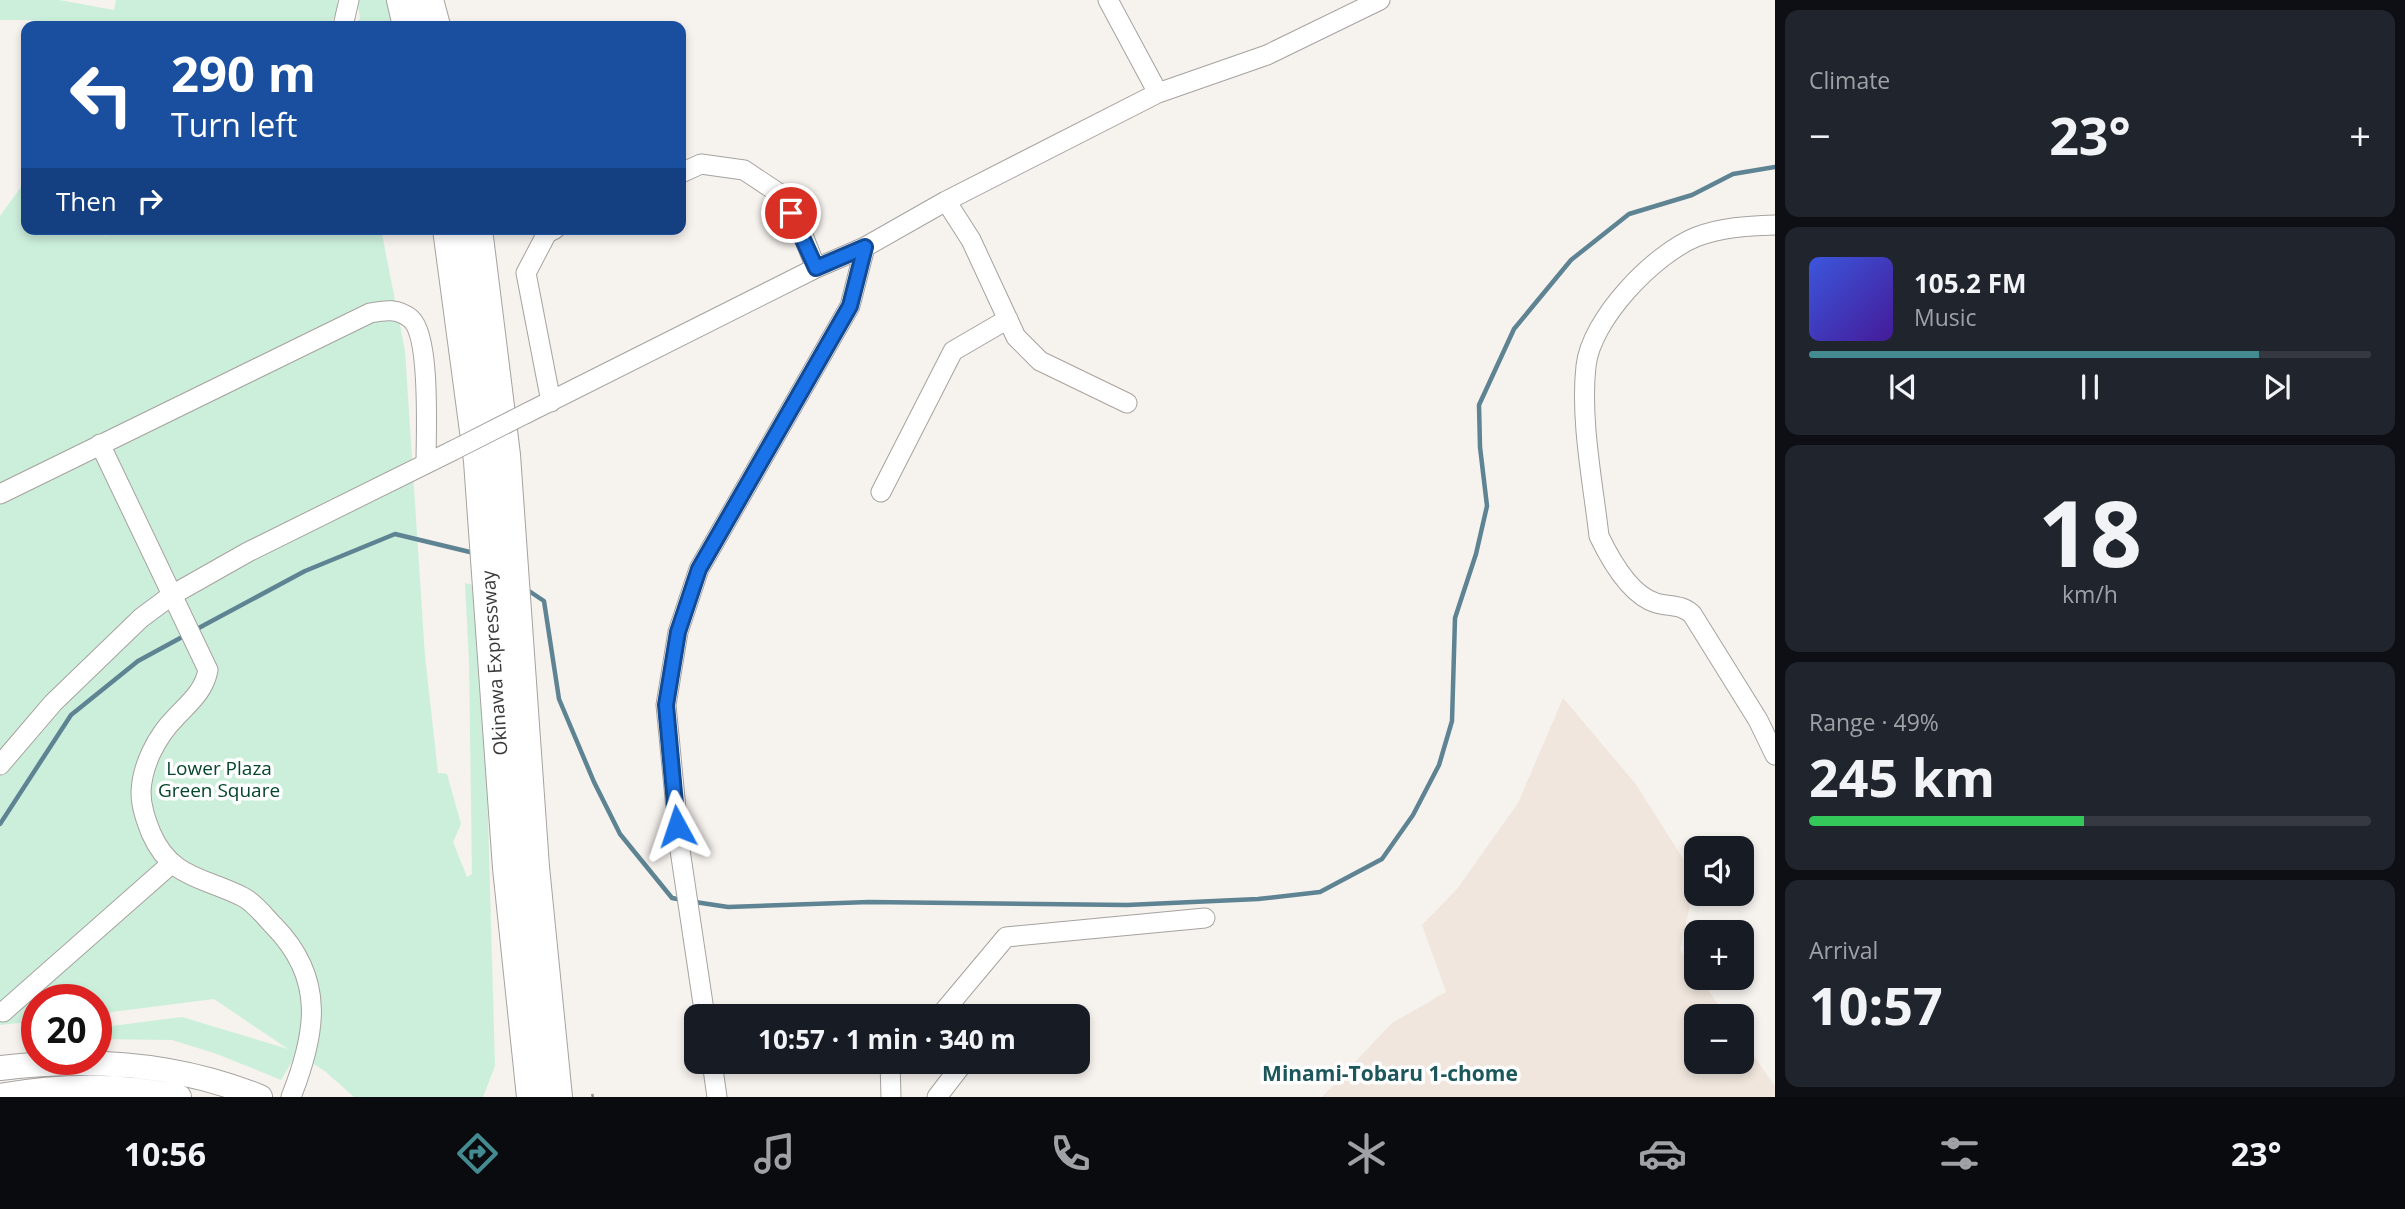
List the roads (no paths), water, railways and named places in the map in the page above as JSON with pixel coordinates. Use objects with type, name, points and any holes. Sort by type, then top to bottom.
[{"type":"highway","points":[[401,0],[407,21]]},
{"type":"highway","points":[[428,0],[434,21]]},
{"type":"highway","name":"Okinawa Expressway","points":[[449,235],[480,461],[508,868],[532,1097]]},
{"type":"highway","name":"Okinawa Expressway","points":[[478,235],[505,455],[534,867],[557,1097]]},
{"type":"main road","points":[[0,1068],[47,1063],[132,1065],[203,1076],[260,1097]]},
{"type":"main road","points":[[0,1096],[90,1086],[132,1088],[179,1097]]},
{"type":"street","points":[[344,21],[349,0]]},
{"type":"street","points":[[1108,0],[1158,93]]},
{"type":"street","points":[[0,765],[53,702],[141,618],[172,595],[247,552],[816,268],[865,247],[946,201],[1158,93],[1267,55],[1381,0]]},
{"type":"street","points":[[686,171],[701,164],[744,170],[780,194],[802,233],[816,268]]},
{"type":"street","points":[[946,201],[971,240],[1016,337],[1040,361],[1127,402]]},
{"type":"street","points":[[1775,225],[1735,227],[1712,232],[1680,245],[1663,258],[1611,309],[1592,341],[1586,364],[1585,399],[1599,536],[1606,551],[1642,595],[1659,604],[1685,607],[1692,614],[1758,720],[1775,755]]},
{"type":"street","points":[[546,235],[526,273],[551,402]]},
{"type":"street","points":[[703,1004],[680,850],[666,705],[678,632],[699,569],[850,306],[865,247]]},
{"type":"street","points":[[0,494],[370,313],[390,309],[412,320],[420,333],[424,352],[426,463]]},
{"type":"street","points":[[881,492],[953,351],[1008,319]]},
{"type":"street","points":[[100,444],[208,670],[206,683],[195,699],[174,719],[144,768],[142,806],[154,840],[170,864],[246,898],[291,943],[303,971],[313,1012],[311,1037],[291,1097]]},
{"type":"street","points":[[3,1012],[170,864]]},
{"type":"street","points":[[950,1004],[1006,937],[1205,918]]},
{"type":"street","points":[[714,1074],[717,1097]]},
{"type":"street","points":[[891,1097],[892,1074]]},
{"type":"street","points":[[937,1097],[955,1074]]},
{"type":"waterway","points":[[695,902],[728,907],[869,902],[1127,905],[1258,899],[1320,892],[1382,859],[1413,815],[1439,765],[1452,721],[1455,618],[1476,554],[1487,506],[1480,447],[1479,405],[1514,329],[1571,260],[1629,214],[1692,195],[1733,174],[1775,167]]},
{"type":"waterway","points":[[195,630],[305,571],[395,534],[474,553]]},
{"type":"waterway","points":[[529,591],[544,601],[559,699],[594,782],[620,834],[672,898],[683,900]]},
{"type":"waterway","points":[[0,824],[71,715],[138,661],[184,636]]},
{"type":"district","name":"Minami-Tobaru 1-chome","points":[[1390,1073]]},
{"type":"park label","name":"Lower Plaza Green Square","points":[[219,779]]}]
